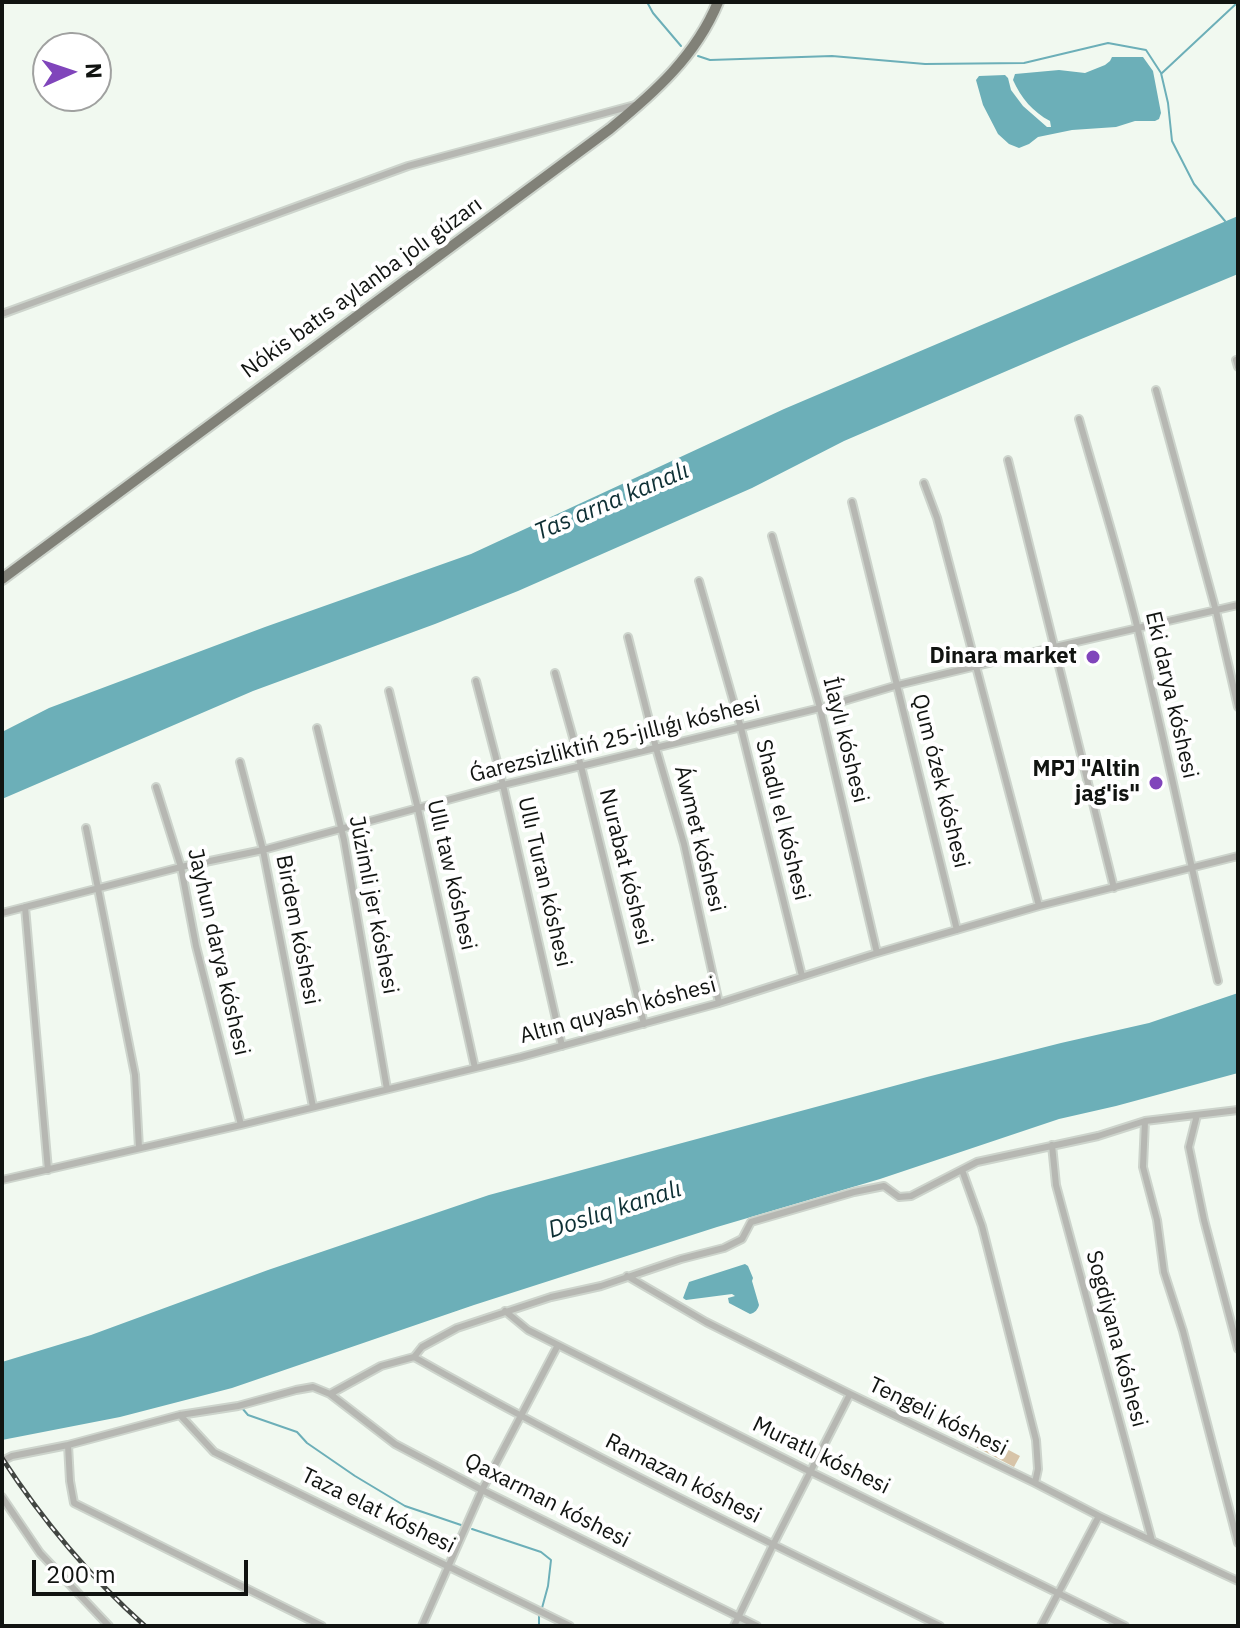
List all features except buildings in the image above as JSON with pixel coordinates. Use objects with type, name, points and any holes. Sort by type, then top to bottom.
[{"type":"main road","name":"Nókis batıs aylanba jolı gúzarı","points":[[2,579],[598,139],[677,69],[693,49],[718,2]]},
{"type":"street","points":[[2,314],[408,166],[642,103]]},
{"type":"street","points":[[1156,390],[1216,611],[1238,707]]},
{"type":"street","name":"Eki darya kóshesi","points":[[1079,419],[1138,628],[1218,981]]},
{"type":"street","points":[[1008,460],[1114,888]]},
{"type":"street","points":[[924,483],[937,518],[1039,906]]},
{"type":"street","name":"Qum ózek kóshesi","points":[[852,502],[957,930]]},
{"type":"street","name":"Ílaylı kóshesi","points":[[772,536],[820,708],[877,953]]},
{"type":"street","name":"Shadlı el kóshesi","points":[[699,581],[741,728],[802,976]]},
{"type":"street","name":"Ǵarezsizliktiń 25-jıllıǵı kóshesi","points":[[2,913],[342,830],[503,785],[820,708],[898,685],[1238,605]]},
{"type":"street","name":"Áwmet kóshesi","points":[[628,637],[684,844],[719,1003]]},
{"type":"street","name":"Nurabat kóshesi","points":[[555,673],[644,1024]]},
{"type":"street","name":"Ullı Turan kóshesi","points":[[476,681],[503,785],[562,1046]]},
{"type":"street","name":"Ullı taw kóshesi","points":[[389,691],[475,1068]]},
{"type":"street","name":"Júzimli jer kóshesi","points":[[317,728],[342,830],[387,1089]]},
{"type":"street","name":"Birdem kóshesi","points":[[240,762],[263,850],[313,1107]]},
{"type":"street","name":"Jayhun darya kóshesi","points":[[156,787],[181,867],[196,946],[241,1125]]},
{"type":"street","points":[[86,828],[135,1075],[139,1148]]},
{"type":"street","name":"Altın quyash kóshesi","points":[[2,1180],[562,1046],[719,1003],[1039,906],[1238,856]]},
{"type":"street","points":[[25,907],[48,1170]]},
{"type":"street","points":[[2,1461],[180,1415],[238,1406],[296,1390],[313,1387],[330,1394],[381,1366],[414,1357],[422,1347],[457,1328],[551,1297],[601,1286],[724,1248],[742,1239],[751,1222],[854,1192],[884,1186],[899,1197],[911,1196],[977,1162],[1098,1136],[1145,1121],[1238,1110]]},
{"type":"street","points":[[1197,1115],[1189,1147],[1204,1220],[1238,1349]]},
{"type":"street","points":[[1145,1121],[1143,1167],[1157,1220],[1164,1272],[1183,1331],[1238,1543]]},
{"type":"street","name":"Sogdiyana kóshesi","points":[[1052,1145],[1056,1185],[1152,1541]]},
{"type":"street","points":[[962,1170],[982,1226],[1036,1440],[1038,1469],[1035,1483]]},
{"type":"street","name":"Tengeli kóshesi","points":[[627,1276],[706,1322],[850,1394],[1238,1581]]},
{"type":"street","name":"Muratlı kóshesi","points":[[505,1311],[528,1330],[1125,1626]]},
{"type":"street","points":[[422,1626],[482,1490],[558,1345]]},
{"type":"street","name":"Ramazan kóshesi","points":[[414,1357],[519,1417],[940,1626]]},
{"type":"street","name":"Qaxarman kóshesi","points":[[330,1394],[395,1444],[757,1626]]},
{"type":"street","points":[[734,1626],[850,1394]]},
{"type":"street","name":"Taza elat kóshesi","points":[[180,1415],[214,1452],[570,1626]]},
{"type":"street","points":[[68,1445],[74,1503],[322,1626]]},
{"type":"street","points":[[2,1497],[40,1553],[109,1626]]},
{"type":"street","points":[[1041,1626],[1099,1516]]},
{"type":"shaded area","points":[[967,1428],[1020,1456],[1014,1467],[961,1439]]},
{"type":"water","points":[[1112,57],[1143,57],[1153,71],[1161,113],[1159,119],[1038,137],[1019,148],[998,134],[983,105],[976,80],[979,76],[1005,75],[1023,106],[1051,127],[1050,121],[1033,109],[1020,93],[1013,80],[1015,74],[1059,70],[1085,73],[1105,65]]},
{"type":"water","name":"Tas arna kanalı","points":[[1238,216],[1238,274],[844,441],[752,488],[518,591],[253,691],[2,799],[2,732],[49,708],[471,554],[784,409]]},
{"type":"water","name":"Doslıq kanalı","points":[[1238,993],[1238,1073],[1059,1119],[880,1179],[717,1227],[474,1305],[232,1388],[120,1417],[2,1440],[2,1362],[91,1335],[268,1270],[489,1195],[927,1077],[1149,1023]]},
{"type":"water","points":[[745,1264],[753,1278],[759,1305],[753,1313],[729,1303],[728,1298],[735,1296],[732,1294],[683,1298],[689,1282]]},
{"type":"waterway","points":[[647,2],[681,46]]},
{"type":"waterway","points":[[1162,73],[1238,2]]},
{"type":"waterway","points":[[698,56],[710,60],[832,56],[925,64],[1024,63],[1108,43],[1146,50],[1161,73],[1172,141],[1194,184],[1225,221]]},
{"type":"waterway","points":[[242,1408],[248,1415],[297,1432],[307,1443],[355,1476],[405,1506],[461,1525]]},
{"type":"waterway","points":[[472,1529],[541,1552],[551,1560],[542,1608]]},
{"type":"waterway","points":[[539,1615],[539,1626]]},
{"type":"railway","points":[[2,1458],[68,1547],[145,1626]]},
{"type":"place","name":"Dinara market","points":[[1093,657]]},
{"type":"place","name":"MPJ \"Altin jag'is\"","points":[[1156,783]]}]
